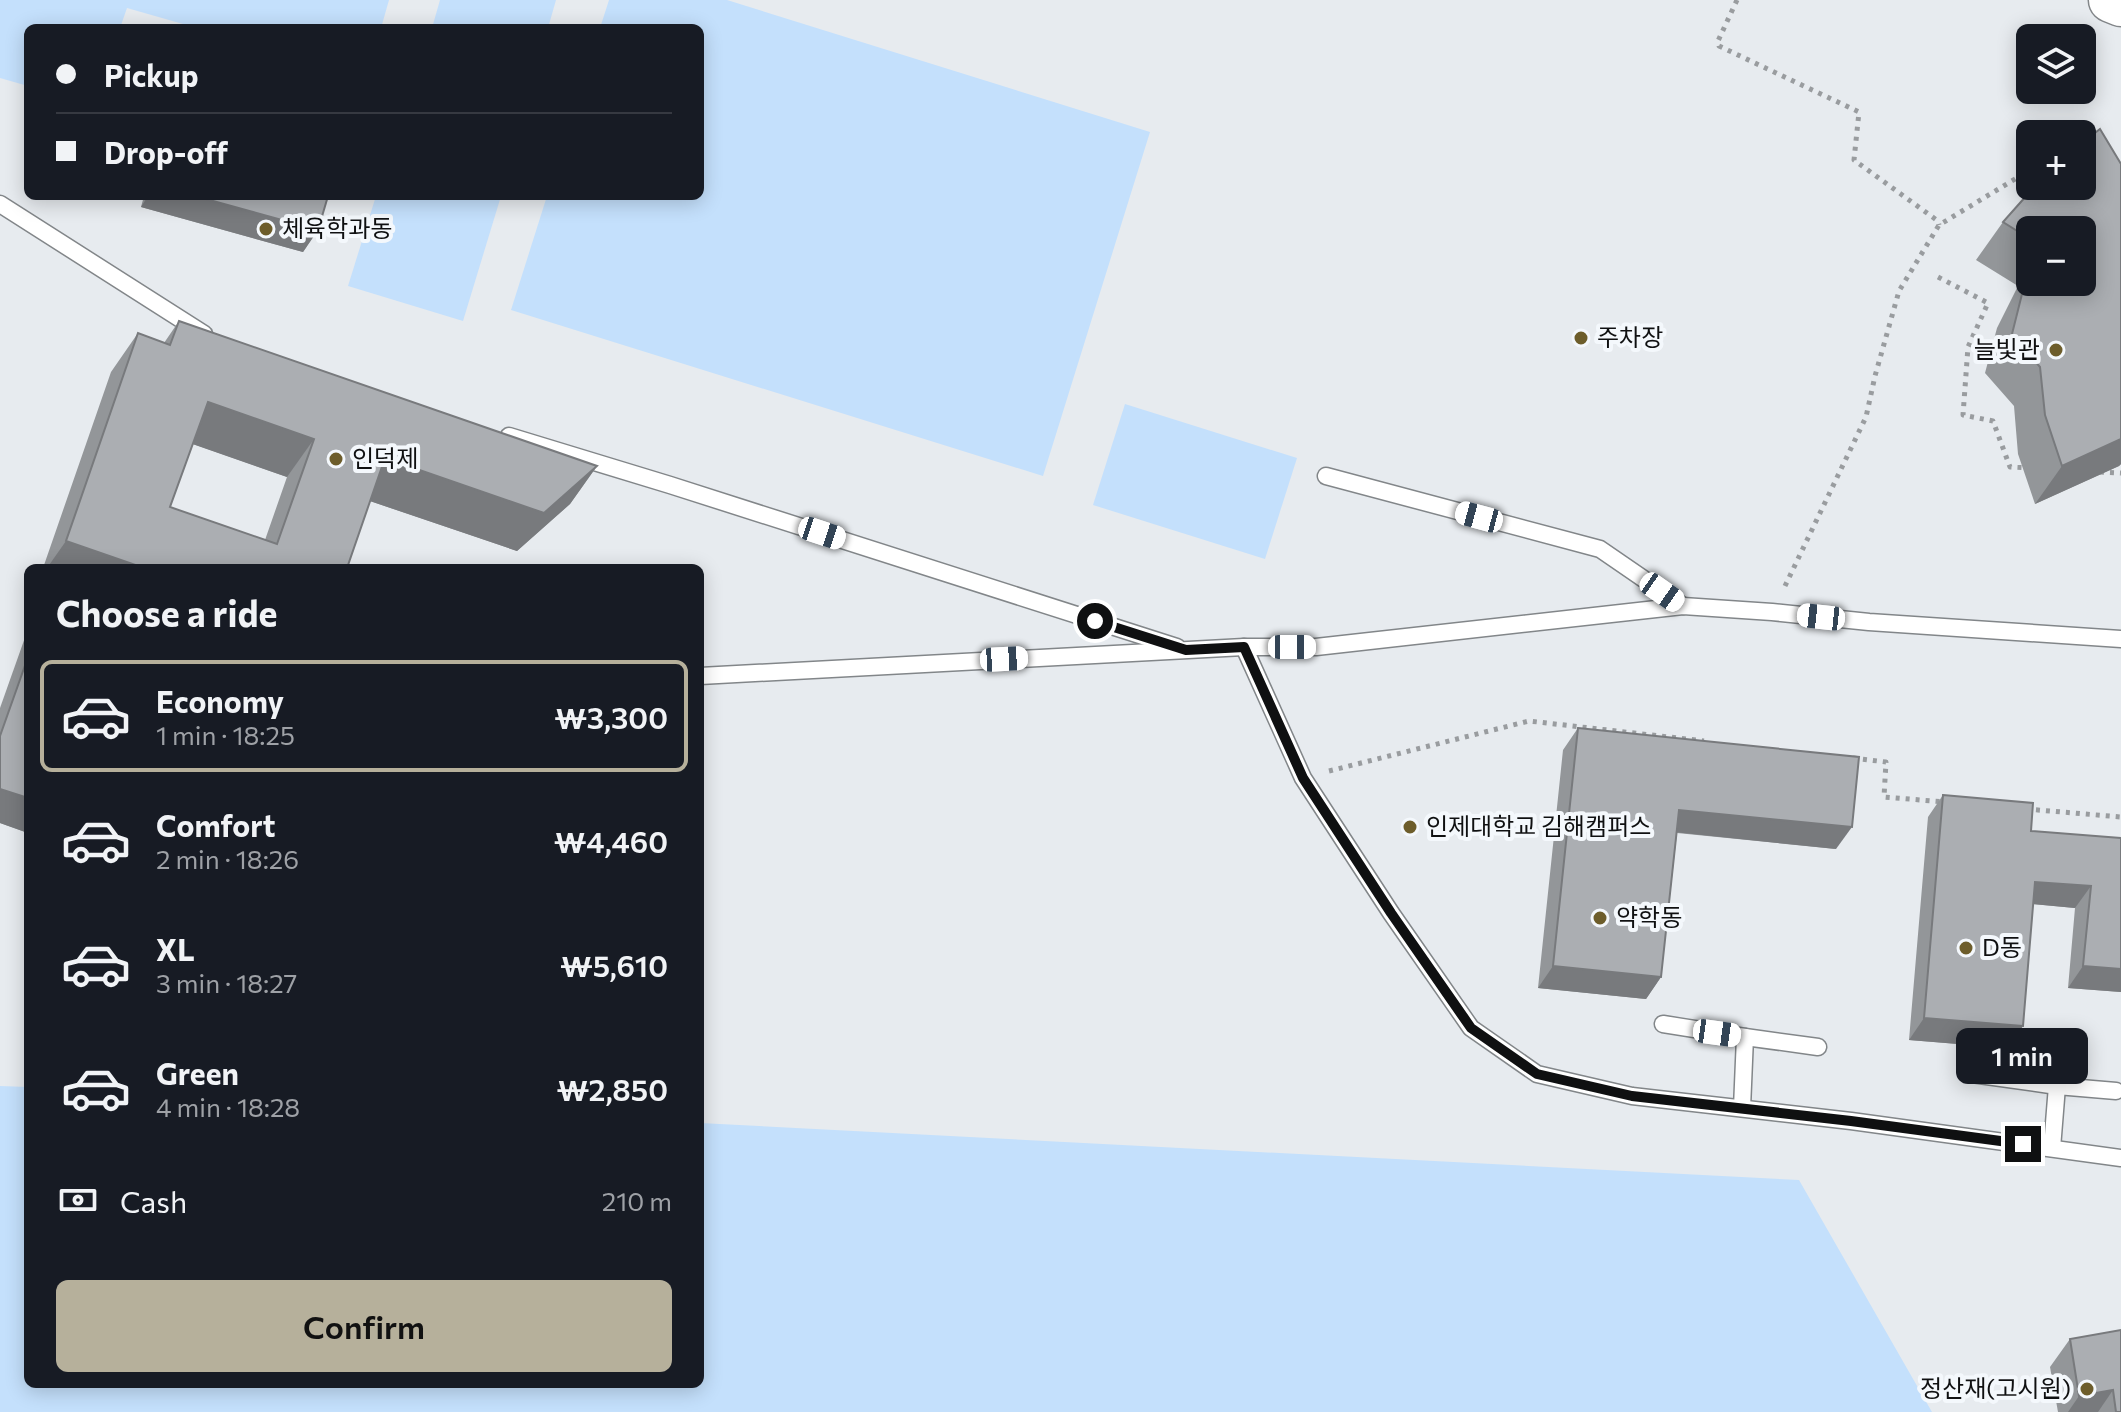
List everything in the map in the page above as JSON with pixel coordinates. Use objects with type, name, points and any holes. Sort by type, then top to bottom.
[{"type":"main road","points":[[2111,0],[2121,4]]},
{"type":"lane","points":[[0,204],[222,346]]},
{"type":"lane","points":[[490,431],[670,485],[1186,650]]},
{"type":"lane","points":[[1326,476],[1600,549],[1683,606]]},
{"type":"lane","points":[[704,676],[1244,647],[1316,647],[1683,606],[2121,639]]},
{"type":"lane","points":[[1244,647],[1303,778],[1391,913],[1471,1028],[1537,1074],[1632,1096],[1851,1121],[2121,1158]]},
{"type":"lane","points":[[1663,1024],[1818,1047]]},
{"type":"lane","points":[[1742,1108],[1745,1037]]},
{"type":"lane","points":[[1972,1074],[2116,1091]]},
{"type":"lane","points":[[2052,1148],[2057,1086]]},
{"type":"path","points":[[1737,0],[1718,41],[1719,46],[1859,112],[1854,160],[1938,221],[1939,225]]},
{"type":"path","points":[[1772,612],[1866,417],[1899,291],[1939,225],[2016,178]]},
{"type":"path","points":[[1938,277],[1988,303],[1968,347],[1963,415],[1993,421],[2010,467],[2042,469]]},
{"type":"path","points":[[2089,471],[2121,473]]},
{"type":"path","points":[[1303,778],[1529,721],[1715,742]]},
{"type":"path","points":[[1840,756],[1886,762],[1884,797],[1947,802]]},
{"type":"path","points":[[2026,809],[2121,817]]},
{"type":"shaded area","points":[[0,0],[389,0],[382,24],[183,24],[127,8],[121,24],[24,24],[24,85],[0,78]]},
{"type":"shaded area","points":[[440,0],[556,0],[549,24],[433,24]]},
{"type":"shaded area","points":[[609,0],[727,0],[1150,132],[1043,476],[511,310],[546,200],[704,200],[704,24],[601,24]]},
{"type":"shaded area","points":[[375,200],[500,200],[463,321],[348,286]]},
{"type":"shaded area","points":[[1125,404],[1297,458],[1265,559],[1093,505]]},
{"type":"shaded area","points":[[0,1086],[24,1087],[24,1388],[704,1388],[704,1123],[1799,1180],[1932,1412],[0,1412]]},
{"type":"building","points":[[2100,129],[2121,164],[2121,439],[2062,466],[2045,415],[2040,367],[2012,334],[2022,296],[2096,296],[2096,216],[2016,216],[2016,230],[2003,222],[2023,200],[2096,200],[2096,132]]},
{"type":"building","points":[[209,200],[327,200],[318,230]]},
{"type":"building","points":[[179,321],[597,466],[544,513],[385,458],[348,564],[132,564],[66,541],[138,333],[170,345]],"holes":[[[208,402],[314,439],[277,544],[170,507]]]},
{"type":"building","points":[[24,668],[24,797],[0,789],[0,736]]},
{"type":"building","name":"약학동","points":[[1578,728],[1859,757],[1852,827],[1679,810],[1661,977],[1553,966]]},
{"type":"building","name":"D동","points":[[1943,795],[2033,803],[2031,831],[2121,838],[2121,969],[2083,966],[2091,886],[2035,882],[2023,1026],[1924,1018]]},
{"type":"building","points":[[2121,1330],[2121,1412],[2116,1412],[2113,1390],[2079,1396],[2070,1339]]},
{"type":"place","name":"체육학과동","points":[[266,229]]},
{"type":"place","name":"주차장","points":[[1581,338]]},
{"type":"place","name":"늘빛관","points":[[2056,350]]},
{"type":"place","name":"인덕제","points":[[336,459]]},
{"type":"place","name":"인제대학교 김해캠퍼스","points":[[1410,827]]},
{"type":"place","name":"약학동","points":[[1600,918]]},
{"type":"place","name":"D동","points":[[1966,948]]},
{"type":"place","name":"정산재(고시원)","points":[[2087,1389]]},
{"type":"route","points":[[1095,621],[1186,650],[1244,647],[1303,778],[1391,913],[1471,1028],[1537,1074],[1632,1096],[2023,1144]]}]
